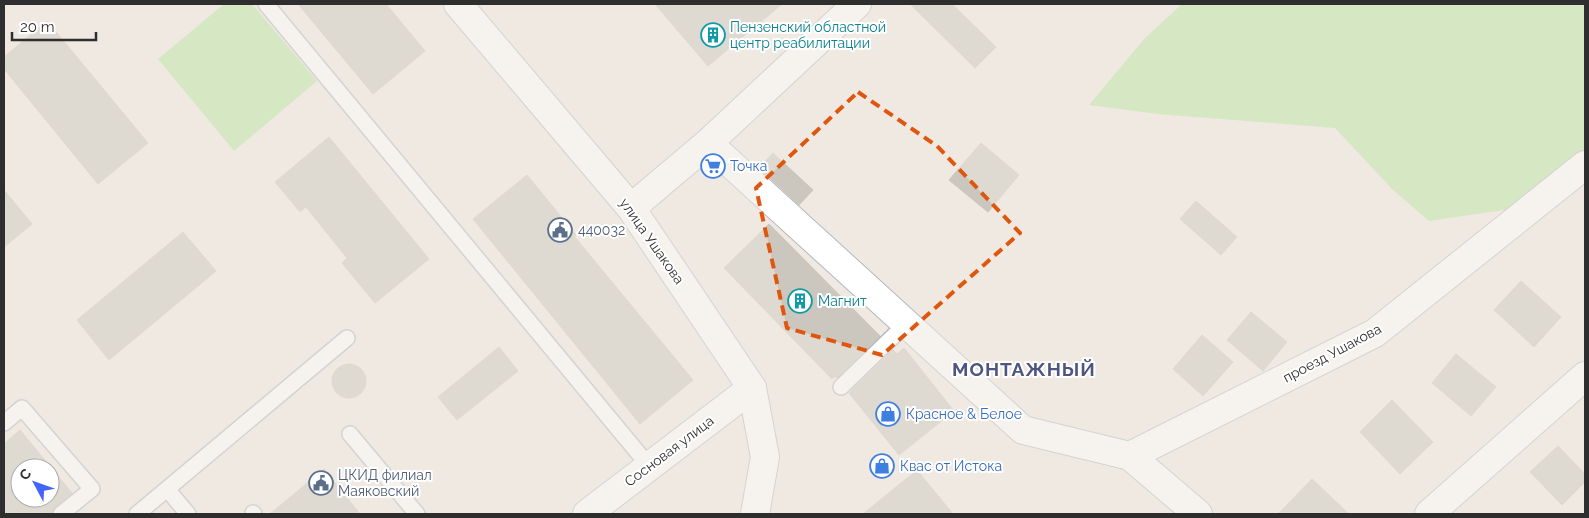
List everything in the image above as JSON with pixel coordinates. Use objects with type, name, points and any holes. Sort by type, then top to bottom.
[{"type":"street","name":"улица Ушакова","points":[[458,4],[631,208],[752,388],[765,457],[755,514]]},
{"type":"street","points":[[631,208],[708,143],[857,4]]},
{"type":"street","points":[[708,143],[1024,430],[1130,456],[1198,514]]},
{"type":"street","name":"проезд Ушакова","points":[[1130,456],[1375,334],[1585,165]]},
{"type":"street","points":[[1429,514],[1585,376]]},
{"type":"street","name":"Сосновая улица","points":[[587,514],[752,388]]},
{"type":"lane","points":[[266,4],[649,466]]},
{"type":"lane","points":[[840,387],[906,324]]},
{"type":"lane","points":[[137,514],[347,338]]},
{"type":"lane","points":[[4,423],[22,408],[92,489],[61,514]]},
{"type":"lane","points":[[350,434],[417,514]]},
{"type":"lane","points":[[167,489],[188,514]]},
{"type":"highlighted area","points":[[858,92],[937,146],[1020,233],[882,355],[787,328],[756,188]]},
{"type":"green space","points":[[224,4],[252,4],[317,81],[234,151],[158,59]]},
{"type":"green space","points":[[1182,4],[1585,4],[1585,153],[1511,209],[1429,221],[1392,189],[1335,128],[1158,114],[1089,105],[1144,39]]},
{"type":"building","points":[[298,4],[386,4],[425,51],[373,94]]},
{"type":"building","name":"Пензенский областной центр реабилитации","points":[[655,4],[782,4],[708,66]]},
{"type":"building","points":[[910,4],[952,4],[996,47],[975,68]]},
{"type":"building","points":[[47,21],[148,143],[98,184],[4,69],[4,57]]},
{"type":"building","points":[[329,137],[429,259],[375,303],[342,263],[347,258],[306,207],[300,212],[275,182]]},
{"type":"building","points":[[981,143],[1019,175],[988,212],[949,180]]},
{"type":"building","points":[[773,153],[813,190],[799,205],[759,168]]},
{"type":"building","points":[[527,175],[576,235],[574,236],[693,380],[640,424],[473,219]]},
{"type":"building","points":[[4,190],[32,224],[4,247]]},
{"type":"building","points":[[1196,201],[1237,237],[1221,255],[1180,219]]},
{"type":"building","name":"Магнит","points":[[769,224],[880,336],[837,378],[835,376],[832,379],[724,268]]},
{"type":"building","points":[[183,232],[216,271],[109,360],[77,320]]},
{"type":"building","points":[[1521,281],[1561,317],[1534,347],[1494,310]]},
{"type":"building","points":[[1251,312],[1287,342],[1263,371],[1227,340]]},
{"type":"building","points":[[1202,335],[1233,362],[1203,396],[1173,369]]},
{"type":"building","points":[[499,347],[518,371],[457,420],[438,397]]},
{"type":"building","points":[[904,348],[954,411],[899,455],[849,393],[893,350],[897,354]]},
{"type":"building","points":[[1456,354],[1496,387],[1471,416],[1432,383]]},
{"type":"building","points":[[349,364],[361,369],[366,381],[361,393],[349,398],[337,393],[332,381],[337,369]]},
{"type":"building","points":[[1392,400],[1433,442],[1400,474],[1360,432]]},
{"type":"building","points":[[20,430],[43,458],[10,458],[10,508],[55,508],[52,514],[4,514],[4,444]]},
{"type":"building","points":[[1558,446],[1585,474],[1585,482],[1562,505],[1530,472]]},
{"type":"building","name":"ЦКИД филиал Маяковский","points":[[324,469],[360,514],[270,514]]},
{"type":"building","points":[[917,470],[953,514],[863,514]]},
{"type":"building","points":[[60,478],[72,493],[60,503]]},
{"type":"building","points":[[1312,479],[1349,514],[1278,514]]},
{"type":"place","name":"Пензенский областной центр реабилитации","points":[[713,35]]},
{"type":"place","name":"Точка","points":[[713,166]]},
{"type":"place","name":"440032","points":[[560,230]]},
{"type":"place","name":"Магнит","points":[[800,301]]},
{"type":"place","name":"Красное & Белое","points":[[888,414]]},
{"type":"place","name":"Квас от Истока","points":[[882,466]]},
{"type":"place","name":"ЦКИД филиал Маяковский","points":[[321,483]]},
{"type":"district","name":"МОНТАЖНЫЙ","points":[[1024,369]]}]
